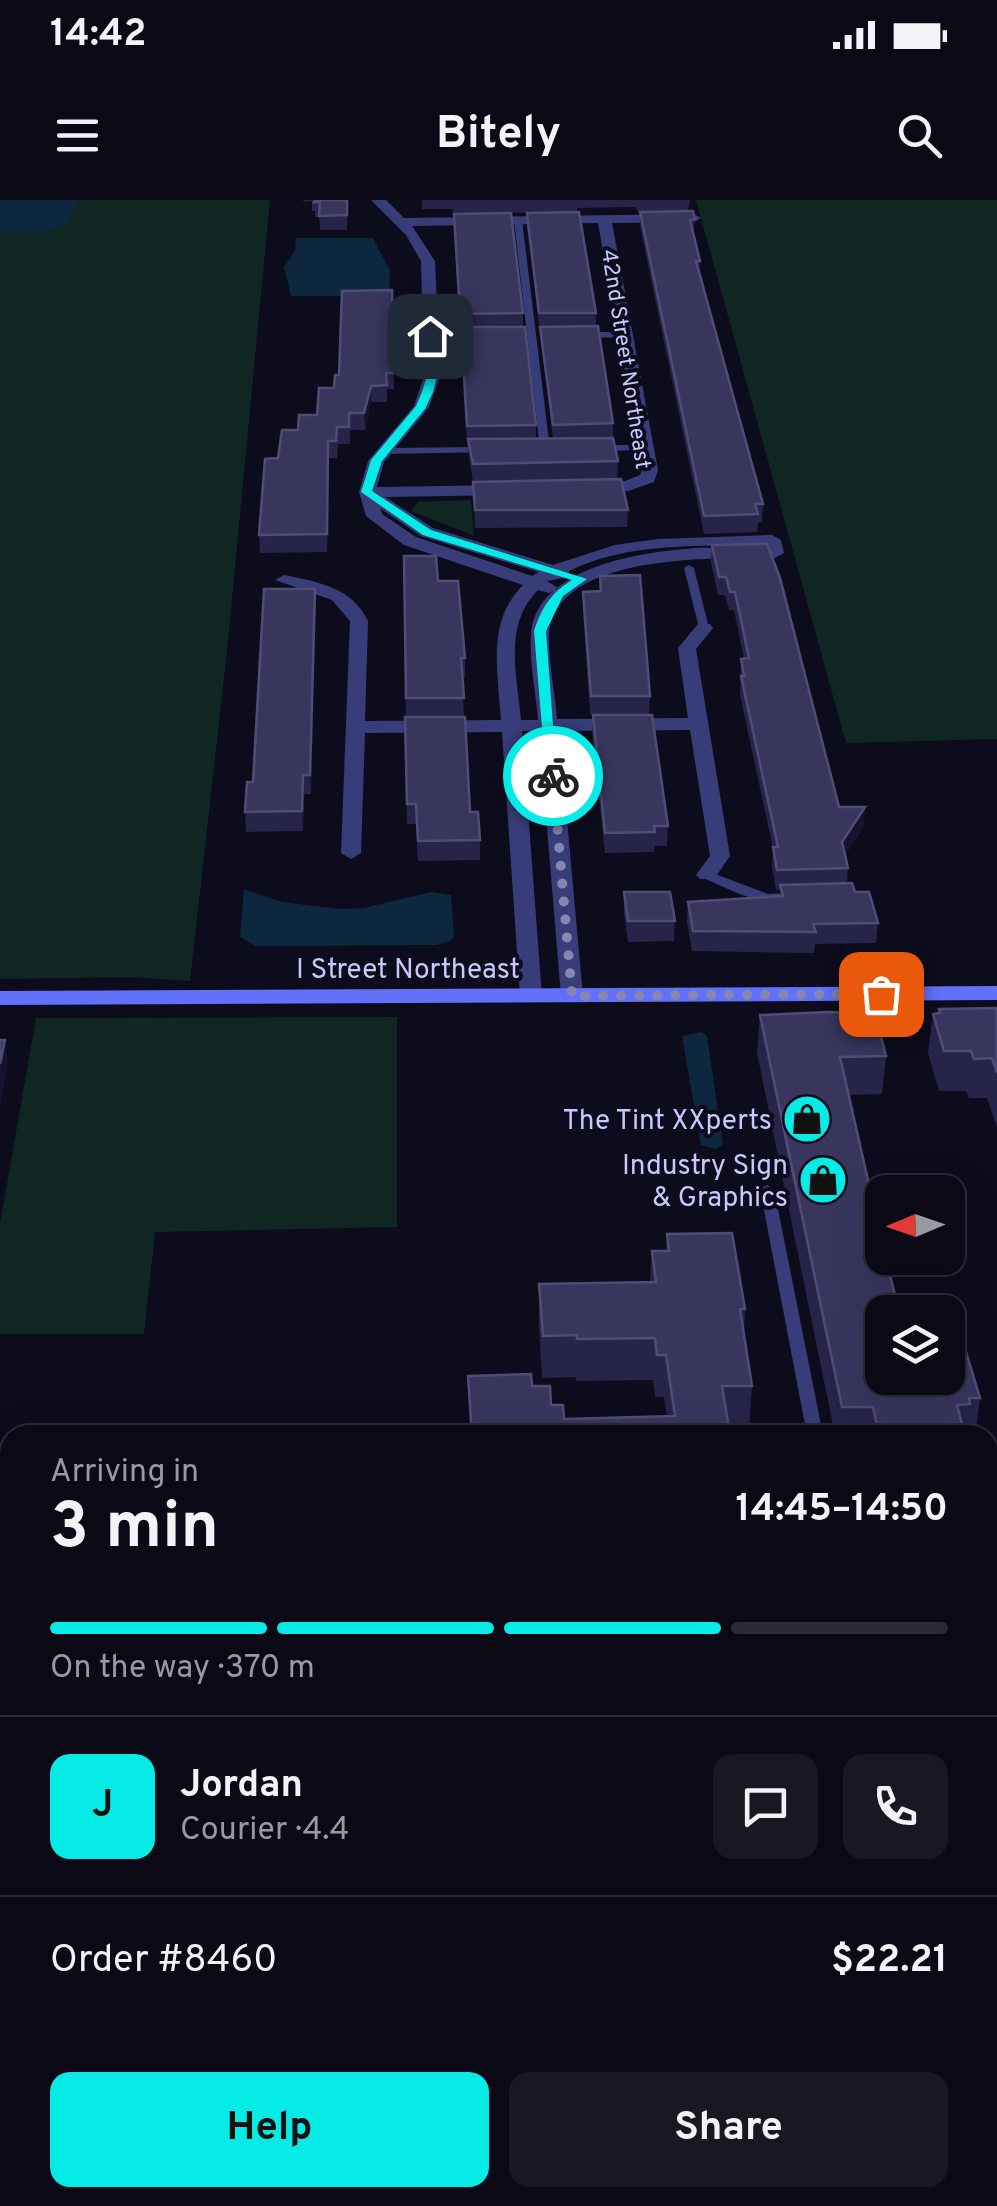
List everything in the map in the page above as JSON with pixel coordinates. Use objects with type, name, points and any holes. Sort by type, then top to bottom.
[{"type":"street","points":[[366,492],[370,473],[421,406],[432,376],[428,260],[378,200]]},
{"type":"street","points":[[399,222],[694,218]]},
{"type":"street","name":"42nd Street Northeast","points":[[560,489],[628,486],[648,478],[646,448],[604,219]]},
{"type":"street","points":[[366,492],[521,490]]},
{"type":"street","points":[[366,492],[427,532],[557,581],[670,556],[775,553],[772,540],[676,542],[604,553],[557,581],[514,605],[506,622],[531,996]]},
{"type":"street","points":[[284,580],[318,588],[356,611],[351,853]]},
{"type":"street","points":[[557,581],[540,631],[572,996]]},
{"type":"street","points":[[704,628],[687,648],[720,856],[706,876]]},
{"type":"street","points":[[356,728],[697,724]]},
{"type":"street","name":"I Street Northeast","points":[[0,998],[997,993]]},
{"type":"lane","points":[[518,220],[545,449]]},
{"type":"lane","points":[[569,336],[625,335]]},
{"type":"lane","points":[[430,336],[498,336]]},
{"type":"lane","points":[[515,336],[550,336]]},
{"type":"lane","points":[[579,448],[646,448]]},
{"type":"lane","points":[[527,449],[562,449]]},
{"type":"lane","points":[[385,451],[492,450]]},
{"type":"lane","points":[[689,568],[704,628]]},
{"type":"lane","points":[[706,876],[767,898],[803,897]]},
{"type":"lane","points":[[767,1190],[813,1425]]},
{"type":"green space","points":[[0,200],[270,200],[227,651],[190,981],[131,977],[0,979]]},
{"type":"green space","points":[[696,200],[997,200],[997,739],[846,743]]},
{"type":"green space","points":[[471,500],[474,536],[411,511],[418,502]]},
{"type":"green space","points":[[397,1017],[397,1227],[155,1232],[144,1334],[0,1334],[0,1224],[36,1018]]},
{"type":"water","points":[[0,200],[77,200],[69,223],[38,233],[0,233]]},
{"type":"water","points":[[296,238],[373,238],[390,271],[389,296],[291,296],[284,267],[295,251]]},
{"type":"water","points":[[244,889],[281,902],[340,909],[364,908],[431,892],[451,895],[454,934],[452,940],[437,945],[255,946],[240,937]]},
{"type":"water","points":[[702,1032],[707,1036],[723,1144],[716,1149],[701,1145],[682,1036]]},
{"type":"building","points":[[315,200],[347,200],[347,215],[319,216],[320,202]]},
{"type":"building","points":[[693,211],[695,219],[690,220],[700,261],[696,261],[763,504],[755,504],[758,514],[704,516],[640,212]]},
{"type":"building","points":[[579,212],[596,313],[539,313],[527,213]]},
{"type":"building","points":[[511,213],[523,313],[460,314],[454,214]]},
{"type":"building","points":[[392,290],[394,373],[386,373],[387,385],[371,386],[364,413],[349,413],[349,427],[337,427],[336,441],[328,441],[327,534],[259,535],[265,459],[278,458],[282,430],[298,430],[299,415],[317,415],[319,388],[334,388],[335,375],[339,375],[342,291]]},
{"type":"building","points":[[598,326],[613,423],[553,425],[540,327]]},
{"type":"building","points":[[461,327],[525,327],[536,425],[467,426]]},
{"type":"building","points":[[613,438],[618,461],[473,464],[468,439]]},
{"type":"building","points":[[621,479],[628,510],[475,510],[473,482]]},
{"type":"building","points":[[767,544],[780,578],[839,807],[865,807],[842,842],[848,868],[777,870],[773,847],[778,847],[741,676],[741,659],[749,658],[735,592],[730,592],[726,577],[719,577],[712,545]]},
{"type":"building","points":[[404,556],[436,556],[438,581],[458,581],[465,658],[461,658],[464,698],[406,698]]},
{"type":"building","points":[[640,575],[650,696],[591,696],[583,592],[601,591],[600,576]]},
{"type":"building","points":[[264,589],[315,589],[310,775],[303,775],[302,811],[245,812],[247,782],[253,782]]},
{"type":"building","points":[[593,715],[652,715],[668,826],[654,826],[655,832],[605,833]]},
{"type":"building","points":[[405,717],[465,717],[470,812],[478,812],[480,840],[418,841],[416,804],[407,804]]},
{"type":"building","points":[[852,883],[855,892],[869,892],[878,923],[813,924],[816,932],[693,931],[688,902],[783,896],[780,885]]},
{"type":"building","points":[[624,892],[670,892],[675,921],[628,921]]},
{"type":"building","points":[[997,1008],[997,1073],[992,1058],[974,1059],[971,1051],[944,1051],[933,1014],[940,1013],[939,1009]]},
{"type":"building","points":[[828,1012],[867,1013],[868,1017],[876,1017],[886,1056],[840,1057],[867,1175],[865,1275],[890,1275],[895,1295],[865,1295],[865,1395],[965,1395],[965,1349],[980,1398],[969,1398],[970,1404],[957,1405],[962,1425],[877,1425],[873,1407],[842,1407],[760,1015]]},
{"type":"building","points":[[732,1233],[745,1309],[740,1309],[752,1386],[722,1386],[728,1425],[471,1425],[468,1376],[531,1374],[532,1386],[550,1386],[551,1405],[563,1405],[564,1419],[675,1416],[666,1355],[657,1355],[655,1338],[543,1336],[539,1284],[656,1282],[652,1251],[669,1251],[667,1234]]},
{"type":"way so far","points":[[553,776],[572,996],[881,994]]},
{"type":"place","name":"The Tint XXperts","points":[[807,1119]]},
{"type":"place","name":"Industry Sign & Graphics","points":[[823,1180]]},
{"type":"route","points":[[430,336],[432,376],[428,392],[376,460],[366,492],[416,528],[581,579],[559,593],[546,611],[540,631],[553,776]]}]
